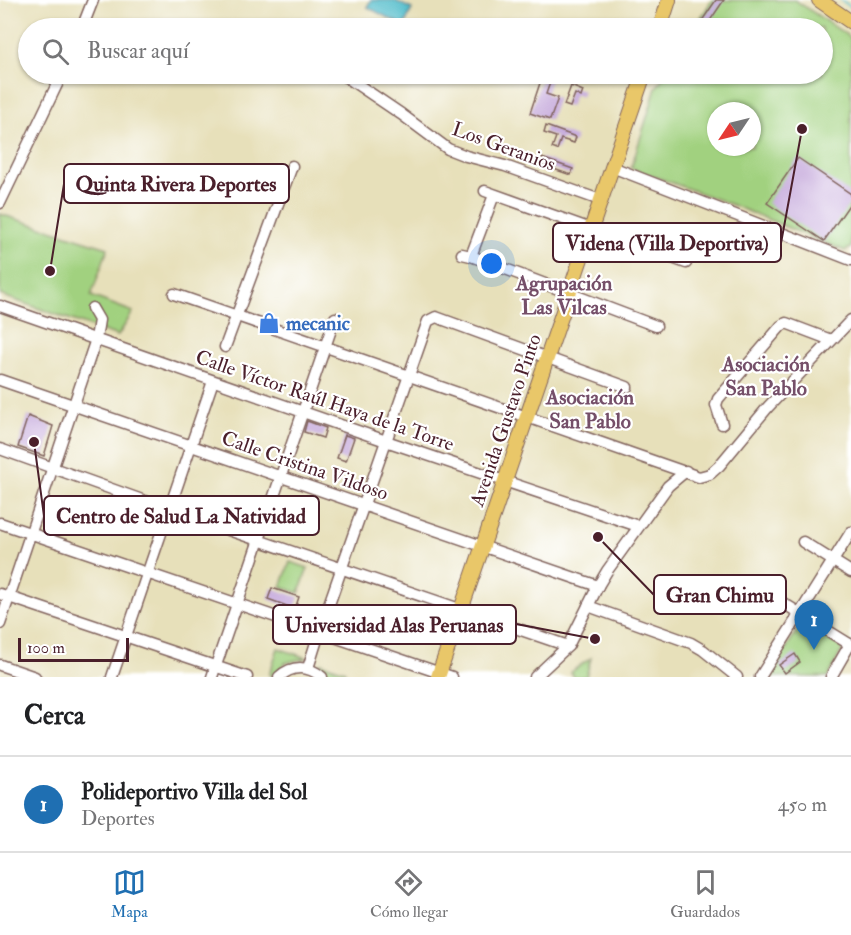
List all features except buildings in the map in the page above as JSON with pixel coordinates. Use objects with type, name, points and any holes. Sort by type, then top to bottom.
[{"type":"main road","points":[[819,0],[851,21]]},
{"type":"main road","points":[[664,18],[670,3]]},
{"type":"main road","name":"Avenida Gustavo Pinto","points":[[443,675],[461,609],[641,84]]},
{"type":"street","points":[[86,18],[93,0]]},
{"type":"street","points":[[0,203],[57,84]]},
{"type":"street","name":"Los Geranios","points":[[357,84],[448,149],[505,166],[600,200]]},
{"type":"street","points":[[225,347],[292,166]]},
{"type":"street","points":[[612,167],[851,260]]},
{"type":"street","points":[[656,326],[466,255],[490,193],[686,263]]},
{"type":"street","points":[[174,294],[699,477],[710,474],[719,466],[768,407],[849,324]]},
{"type":"street","name":"Calle Víctor Raúl Haya de la Torre","points":[[0,306],[638,526]]},
{"type":"street","points":[[0,624],[5,596],[30,533],[96,339],[99,320],[93,308]]},
{"type":"street","points":[[308,668],[428,321],[431,318],[436,317],[627,387]]},
{"type":"street","points":[[214,672],[335,318]]},
{"type":"street","points":[[723,424],[716,405],[718,399],[781,326],[786,323],[831,340]]},
{"type":"street","name":"Calle Cristina Vildoso","points":[[0,380],[598,586]]},
{"type":"street","points":[[112,677],[213,381]]},
{"type":"street","points":[[0,449],[170,510],[568,646]]},
{"type":"street","points":[[535,677],[568,646],[598,586],[638,526],[668,486],[686,471]]},
{"type":"street","points":[[0,523],[443,675]]},
{"type":"street","points":[[760,677],[851,532]]},
{"type":"street","points":[[804,542],[851,572]]},
{"type":"street","points":[[762,590],[851,644],[831,677]]},
{"type":"street","points":[[5,596],[126,636],[214,672],[247,677]]},
{"type":"street","points":[[588,606],[691,644],[703,650],[737,677]]},
{"type":"street","points":[[0,665],[35,677]]},
{"type":"street","points":[[279,677],[291,669],[308,668],[322,677]]},
{"type":"green space","points":[[712,0],[795,0],[822,18],[700,18]]},
{"type":"green space","points":[[833,26],[851,38],[851,248],[845,251],[725,202],[631,168],[659,84],[833,84]]},
{"type":"green space","points":[[0,214],[108,248],[91,296],[133,312],[118,336],[0,295]]},
{"type":"green space","points":[[290,562],[308,568],[299,593],[281,587]]},
{"type":"green space","points":[[804,625],[843,648],[828,677],[768,677],[800,626]]},
{"type":"green space","points":[[278,648],[307,658],[285,663],[272,676],[269,675]]},
{"type":"green space","points":[[591,658],[586,677],[574,677],[571,672]]},
{"type":"green space","points":[[319,664],[345,671],[343,677],[331,677]]},
{"type":"water","points":[[371,0],[394,0],[412,9],[408,18],[388,18],[367,7]]},
{"type":"waterway","points":[[841,0],[851,7]]},
{"type":"place","name":"Videna (Villa Deportiva)","points":[[802,129]]},
{"type":"place","name":"Quinta Rivera Deportes","points":[[50,271]]},
{"type":"place","name":"mecanic","points":[[269,323]]},
{"type":"place","name":"Centro de Salud La Natividad","points":[[34,442]]},
{"type":"place","name":"Gran Chimu","points":[[598,537]]},
{"type":"place","name":"Universidad Alas Peruanas","points":[[595,639]]},
{"type":"place","name":"Polideportivo Villa del Sol","points":[[814,650]]},
{"type":"district","name":"Agrupación Las Vilcas","points":[[564,295]]},
{"type":"district","name":"Asociación San Pablo","points":[[766,376]]},
{"type":"district","name":"Asociación San Pablo","points":[[590,409]]}]
